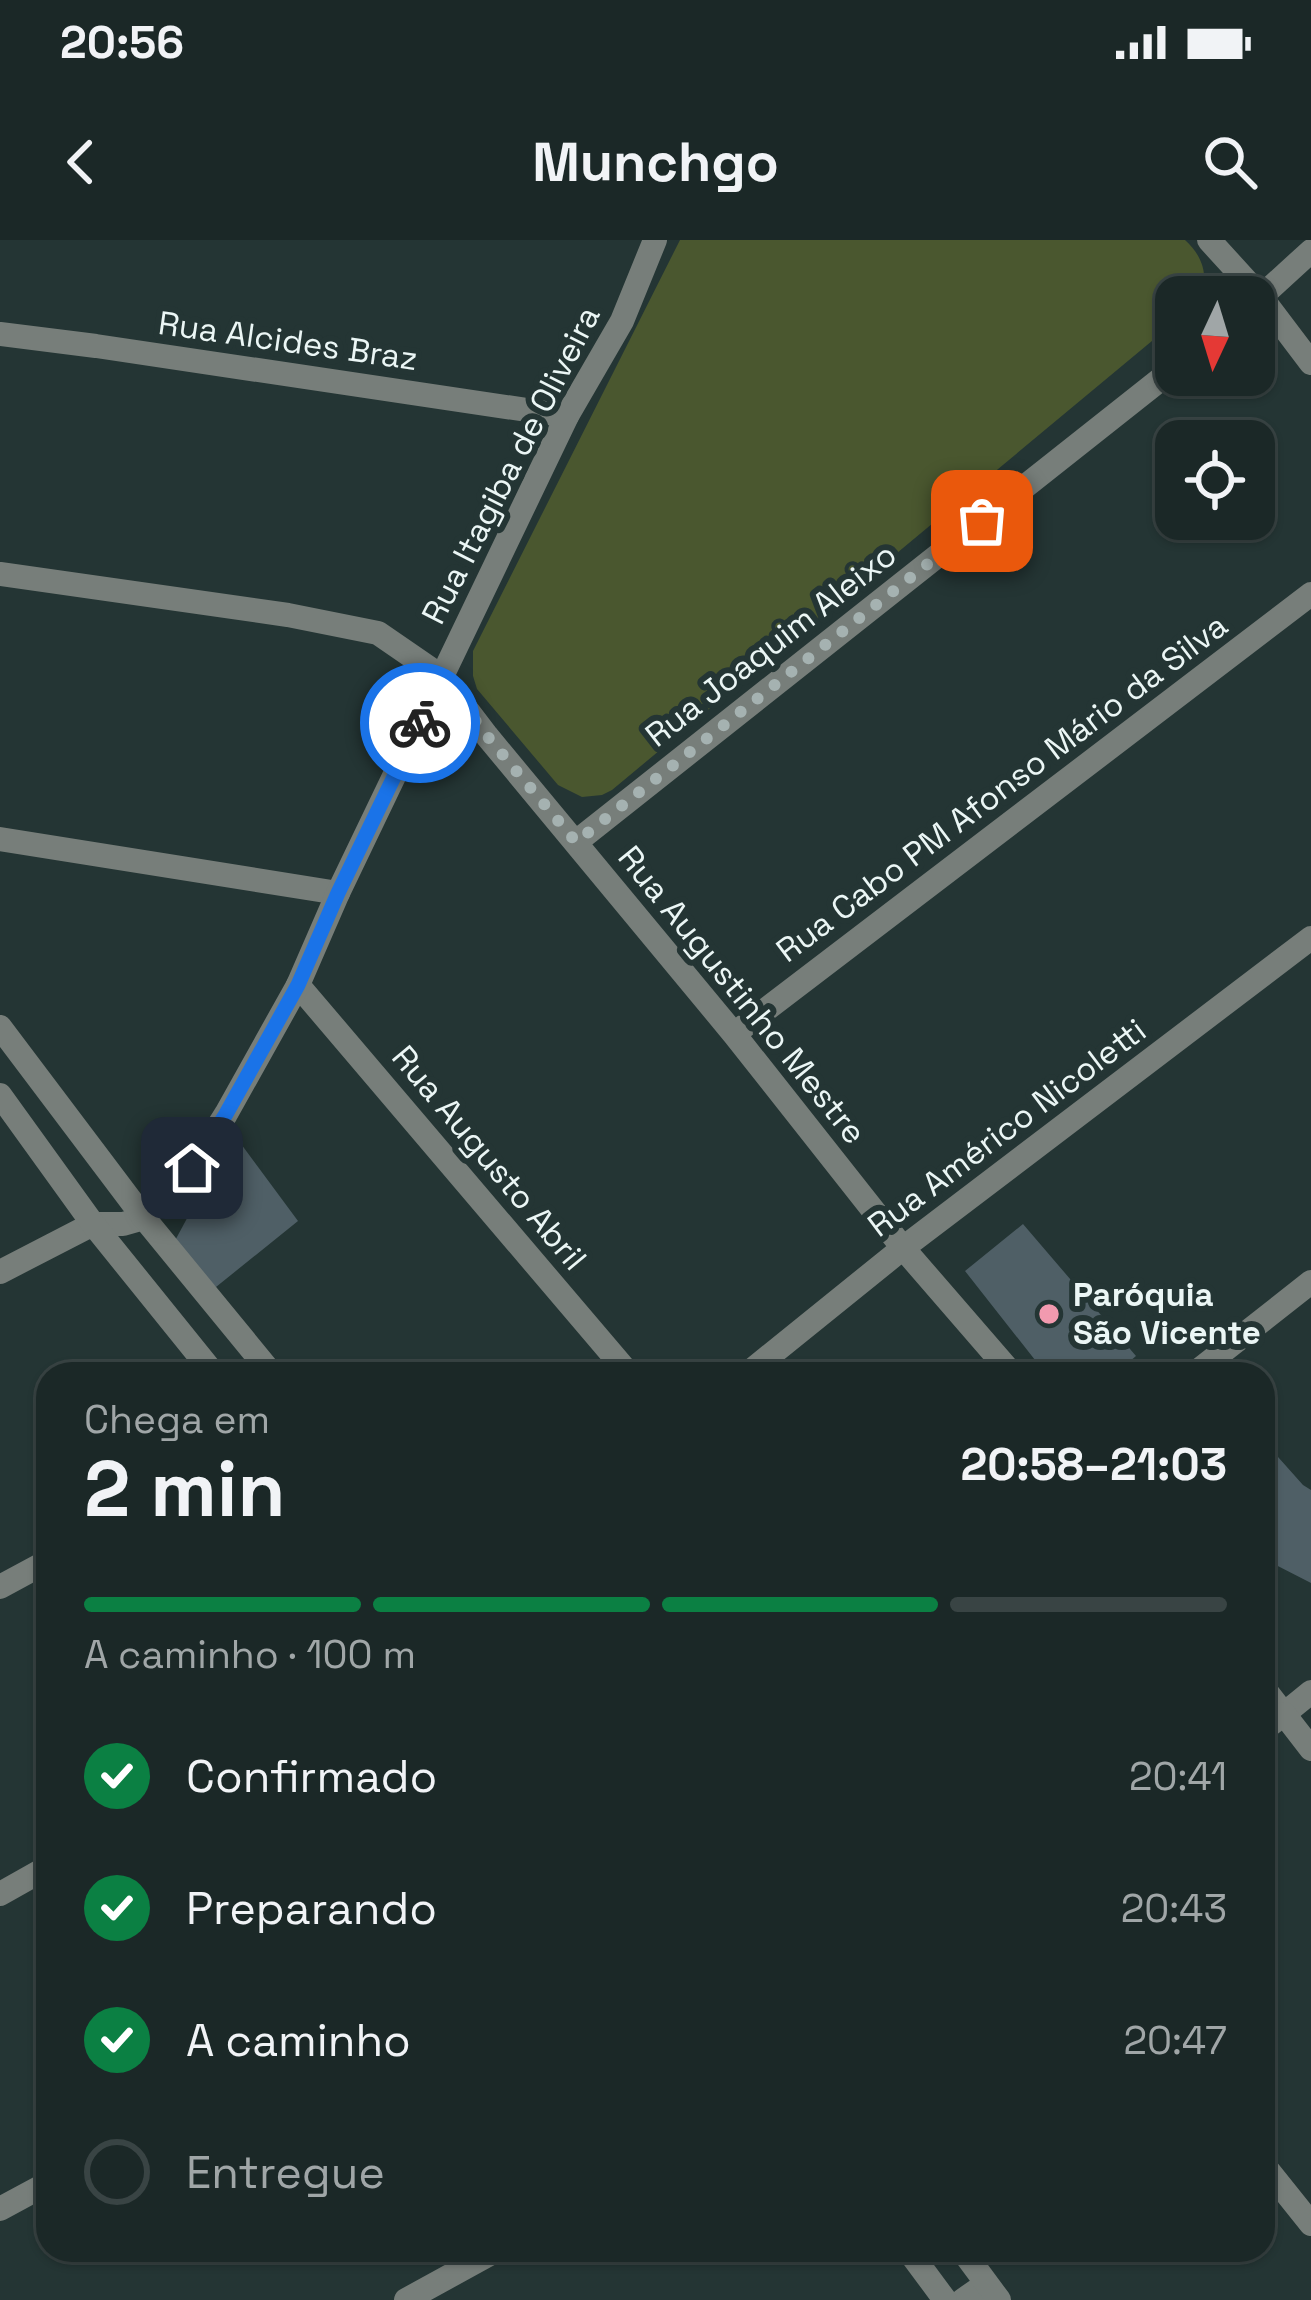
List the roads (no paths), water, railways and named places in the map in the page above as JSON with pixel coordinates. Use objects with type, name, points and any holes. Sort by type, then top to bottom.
[{"type":"street","name":"Rua Itagiba de Oliveira","points":[[144,1218],[192,1168],[298,985],[567,416],[622,321],[655,240]]},
{"type":"street","points":[[1209,240],[1238,276]]},
{"type":"street","points":[[1275,284],[1311,251]]},
{"type":"street","points":[[1275,320],[1311,363]]},
{"type":"street","name":"Rua Alcides Braz","points":[[0,334],[567,416]]},
{"type":"street","name":"Rua Joaquim Aleixo","points":[[576,842],[1155,384]]},
{"type":"street","name":"Rua Augustinho Mestre","points":[[0,574],[288,615],[378,633],[442,676],[903,1248],[1002,1362]]},
{"type":"street","name":"Rua Cabo PM Afonso Mário da Silva","points":[[734,1034],[1311,593]]},
{"type":"street","points":[[0,839],[338,893]]},
{"type":"street","name":"Rua Américo Nicoletti","points":[[762,1362],[903,1248],[1311,938]]},
{"type":"street","name":"Rua Augusto Abril","points":[[298,985],[619,1362]]},
{"type":"street","points":[[0,1027],[144,1218],[262,1362]]},
{"type":"street","points":[[0,1095],[93,1224],[204,1362]]},
{"type":"street","points":[[0,1272],[93,1224],[144,1218]]},
{"type":"street","points":[[1209,1362],[1311,1282]]},
{"type":"street","points":[[0,1587],[36,1568]]},
{"type":"street","points":[[1275,1721],[1311,1692]]},
{"type":"street","points":[[1275,1702],[1311,1749]]},
{"type":"street","points":[[0,1894],[36,1874]]},
{"type":"street","points":[[1275,2179],[1311,2224]]},
{"type":"street","points":[[0,2210],[36,2190]]},
{"type":"street","points":[[406,2300],[475,2262]]},
{"type":"street","points":[[917,2262],[945,2300]]},
{"type":"street","points":[[963,2300],[993,2292],[971,2262]]},
{"type":"place","name":"Paróquia São Vicente","points":[[1049,1314]]}]
